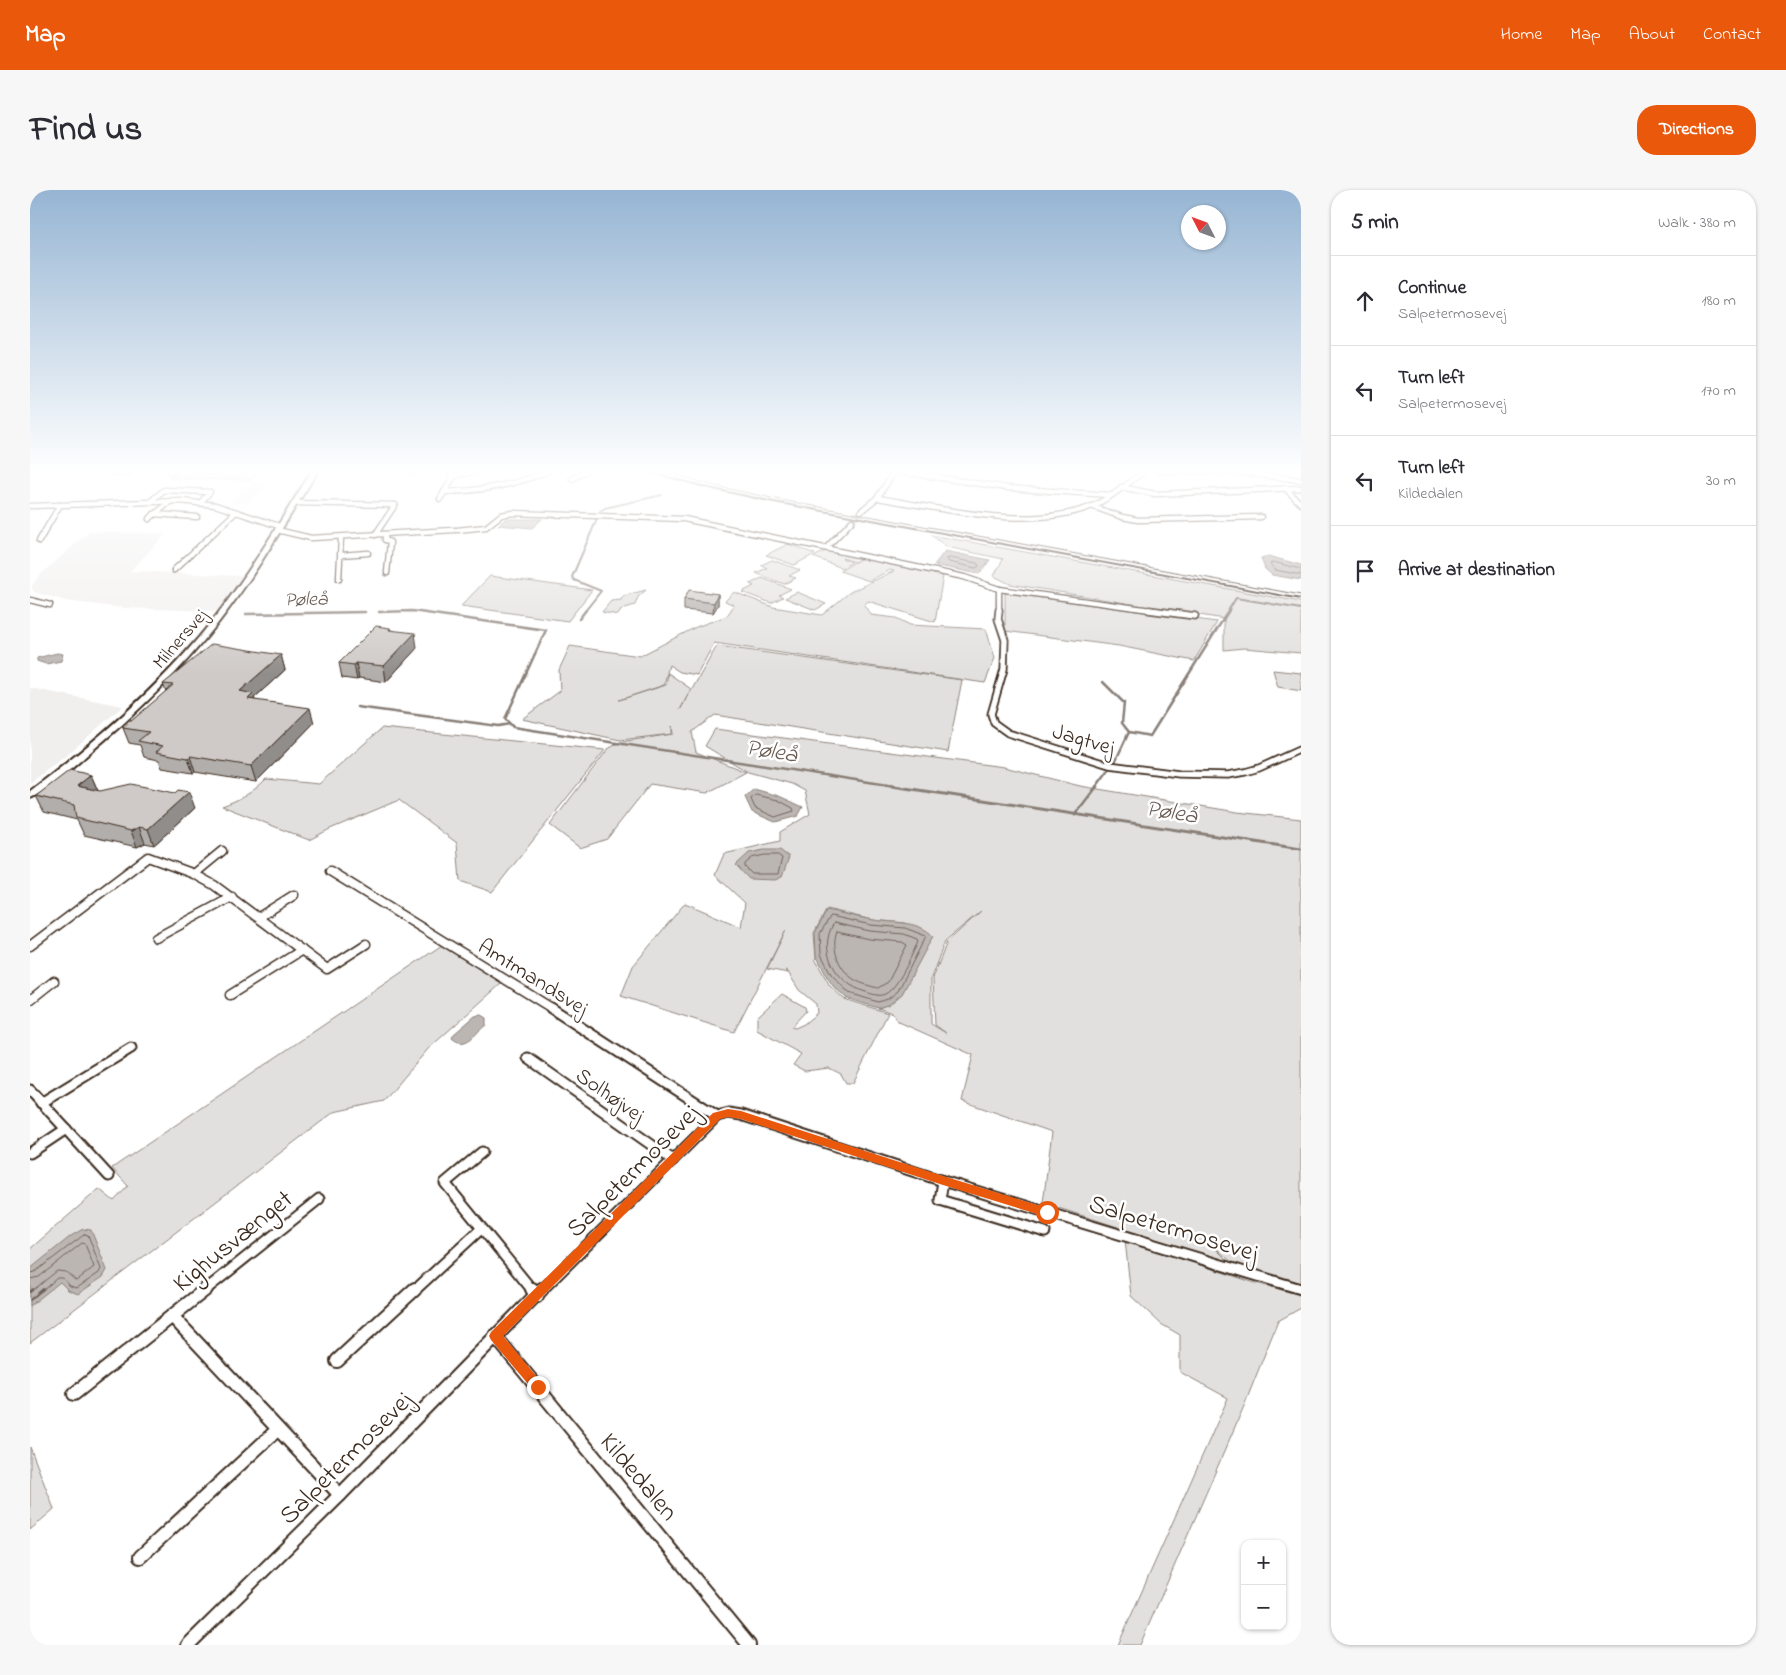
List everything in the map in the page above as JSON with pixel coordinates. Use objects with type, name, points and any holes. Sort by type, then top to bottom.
[{"type":"street","points":[[174,570],[207,539]]},
{"type":"street","name":"Milnersvej","points":[[30,795],[132,712],[174,670],[218,619],[271,539]]},
{"type":"street","points":[[339,579],[342,539]]},
{"type":"street","points":[[385,539],[390,542],[387,573]]},
{"type":"street","points":[[779,539],[964,576],[999,589],[1196,616]]},
{"type":"street","points":[[826,548],[834,539]]},
{"type":"street","points":[[340,555],[368,552]]},
{"type":"street","name":"Jagtvej","points":[[999,589],[998,619],[1005,640],[1004,669],[990,714],[994,723],[1008,733],[1109,765],[1179,774],[1228,775],[1245,772],[1259,768],[1301,749]]},
{"type":"street","points":[[30,600],[50,604]]},
{"type":"street","points":[[194,874],[222,851]]},
{"type":"street","points":[[30,946],[148,857],[194,874],[232,897],[328,969],[366,944]]},
{"type":"street","name":"Amtmandsvej","points":[[330,871],[558,1012],[717,1116]]},
{"type":"street","points":[[259,917],[294,895]]},
{"type":"street","points":[[156,938],[232,897]]},
{"type":"street","points":[[230,995],[302,950]]},
{"type":"street","points":[[30,1000],[54,981]]},
{"type":"street","points":[[41,1102],[131,1048]]},
{"type":"street","name":"Solhøjvej","points":[[528,1058],[673,1160]]},
{"type":"street","points":[[30,1090],[110,1176]]},
{"type":"street","name":"Salpetermosevej","points":[[189,1645],[340,1495],[495,1336],[717,1116],[728,1113],[741,1115],[943,1181],[1301,1289]]},
{"type":"street","points":[[30,1153],[66,1128]]},
{"type":"street","points":[[482,1152],[445,1183],[537,1296]]},
{"type":"street","points":[[943,1181],[940,1200],[1045,1232]]},
{"type":"street","name":"Kighusvænget","points":[[74,1394],[319,1199]]},
{"type":"street","points":[[337,1361],[481,1229]]},
{"type":"street","name":"Kighusvænget","points":[[172,1316],[340,1495]]},
{"type":"street","name":"Kildedalen","points":[[495,1336],[750,1645]]},
{"type":"street","points":[[140,1557],[277,1430]]},
{"type":"shaded area","points":[[81,539],[161,539],[130,571],[242,576],[219,611],[124,608],[66,601],[34,592],[32,585],[39,576]]},
{"type":"shaded area","points":[[936,539],[953,539],[1301,602],[1301,653],[1244,648],[1224,650],[1224,619],[1010,584],[994,576],[1003,559],[947,547]]},
{"type":"shaded area","points":[[788,544],[815,554],[794,565],[766,555]]},
{"type":"shaded area","points":[[828,550],[943,576],[935,622],[868,601],[864,605],[871,615],[896,618],[910,625],[986,629],[995,658],[985,683],[714,643],[697,675],[680,672],[669,665],[664,685],[619,700],[666,685],[668,673],[691,689],[680,710],[717,646],[962,680],[948,752],[715,715],[692,732],[696,752],[746,772],[707,793],[650,784],[607,839],[580,848],[550,825],[608,749],[620,742],[673,734],[672,726],[672,734],[620,740],[522,719],[560,691],[559,670],[570,646],[640,656],[696,627],[727,616],[734,605],[725,601],[734,592],[773,607],[822,615],[850,592],[894,571],[890,570],[869,581],[840,571],[855,562],[842,558],[852,562],[842,568],[813,557]]},
{"type":"shaded area","points":[[772,560],[800,570],[789,576],[796,578],[784,584],[756,573],[767,568],[761,565]]},
{"type":"shaded area","points":[[490,576],[592,590],[568,621],[461,606]]},
{"type":"shaded area","points":[[762,578],[791,589],[779,595],[783,597],[771,603],[742,592],[754,586],[750,584]]},
{"type":"shaded area","points":[[646,590],[638,597],[635,605],[622,609],[618,615],[602,612],[611,601],[621,600],[623,596]]},
{"type":"shaded area","points":[[797,592],[826,604],[815,610],[785,598]]},
{"type":"shaded area","points":[[1005,593],[1217,622],[1194,661],[1119,646],[1005,631]]},
{"type":"shaded area","points":[[1273,670],[1301,673],[1301,691],[1278,687]]},
{"type":"shaded area","points":[[30,688],[123,706],[67,755],[30,783]]},
{"type":"shaded area","points":[[382,728],[605,750],[492,892],[460,881],[457,843],[399,800],[330,829],[309,840],[222,806],[246,795],[266,779],[319,784]]},
{"type":"shaded area","points":[[715,729],[1004,767],[1080,786],[1237,812],[1301,819],[1301,1283],[1234,1264],[1210,1243],[1230,1263],[1043,1203],[1052,1132],[962,1101],[973,1055],[899,1022],[892,1013],[878,1008],[890,1004],[906,923],[872,920],[827,909],[814,933],[815,959],[830,986],[844,999],[888,1013],[853,1083],[846,1083],[841,1074],[829,1068],[805,1071],[793,1065],[801,1054],[757,1030],[757,1017],[782,994],[805,1007],[806,1011],[791,1027],[795,1028],[804,1024],[817,1013],[816,1004],[799,990],[786,969],[788,973],[767,969],[786,930],[734,1032],[621,996],[633,966],[685,903],[741,927],[745,903],[715,875],[724,854],[780,841],[780,832],[810,814],[805,791],[792,784],[748,772],[705,746]],"holes":[[[981,911],[947,942],[933,978],[935,1025],[946,1033],[931,1024],[931,978],[945,941]]]},
{"type":"shaded area","points":[[442,945],[502,983],[428,1049],[384,1101],[334,1112],[30,1343],[30,1249],[99,1189],[114,1201],[128,1186],[112,1168]]},
{"type":"shaded area","points":[[1125,1240],[1252,1282],[1301,1295],[1301,1308],[1278,1321],[1244,1406],[1140,1645],[1118,1645],[1228,1398],[1180,1372],[1180,1335],[1161,1324],[1131,1296]]},
{"type":"shaded area","points":[[30,1447],[54,1509],[30,1530]]},
{"type":"water","points":[[945,551],[990,560],[979,574],[934,565]]},
{"type":"water","points":[[1268,556],[1301,565],[1301,580],[1272,575],[1265,569],[1261,558]]},
{"type":"water","points":[[57,653],[63,654],[61,661],[46,664],[37,661],[37,658]]},
{"type":"water","points":[[754,789],[779,796],[803,807],[798,816],[775,822],[752,812],[745,797]]},
{"type":"water","points":[[764,850],[780,850],[789,857],[782,877],[775,880],[749,879],[736,865],[749,853]]},
{"type":"water","points":[[827,910],[864,918],[912,924],[933,936],[902,994],[890,1004],[878,1008],[846,998],[833,986],[816,955],[815,933]]},
{"type":"water","points":[[481,1015],[486,1018],[486,1025],[471,1039],[462,1042],[452,1038],[454,1034],[475,1016]]},
{"type":"water","points":[[83,1229],[91,1230],[107,1270],[103,1277],[78,1294],[68,1290],[60,1282],[30,1306],[30,1269],[71,1236]]},
{"type":"building","points":[[689,590],[718,594],[714,603],[684,599]]},
{"type":"building","points":[[376,626],[390,628],[389,630],[415,633],[384,666],[339,663]]},
{"type":"building","points":[[212,644],[281,655],[240,691],[253,694],[248,699],[310,708],[251,766],[156,752],[163,746],[138,741],[149,732],[123,728],[173,685],[163,684]]},
{"type":"building","points":[[70,770],[91,775],[77,786],[100,791],[131,784],[175,793],[178,790],[189,792],[148,829],[139,827],[131,831],[76,818],[74,805],[36,796]]},
{"type":"waterway","points":[[585,611],[601,591],[574,580],[572,577],[588,539]]},
{"type":"waterway","points":[[1228,611],[1236,598],[1301,609]]},
{"type":"waterway","points":[[579,619],[586,610]]},
{"type":"waterway","points":[[1129,732],[1150,736],[1229,610]]},
{"type":"waterway","name":"Pøleå","points":[[379,612],[412,611],[546,630],[505,719],[510,724]]},
{"type":"waterway","name":"Pøleå","points":[[246,614],[365,612]]},
{"type":"waterway","points":[[1103,682],[1124,703],[1122,723],[1129,732]]},
{"type":"waterway","points":[[357,707],[498,726],[510,724]]},
{"type":"waterway","name":"Pøleå","points":[[510,724],[513,727],[901,787]]},
{"type":"waterway","points":[[1115,762],[1129,732]]},
{"type":"waterway","points":[[1096,787],[1110,768]]},
{"type":"waterway","name":"Pøleå","points":[[892,786],[1076,814]]},
{"type":"waterway","points":[[1076,814],[1097,786]]},
{"type":"waterway","name":"Pøleå","points":[[1076,814],[1301,849]]},
{"type":"tram line","points":[[994,539],[1301,595]]},
{"type":"railway","points":[[974,539],[1301,599]]},
{"type":"route","points":[[538,1387],[495,1336],[717,1116],[728,1113],[741,1115],[943,1181],[1047,1212]]}]
